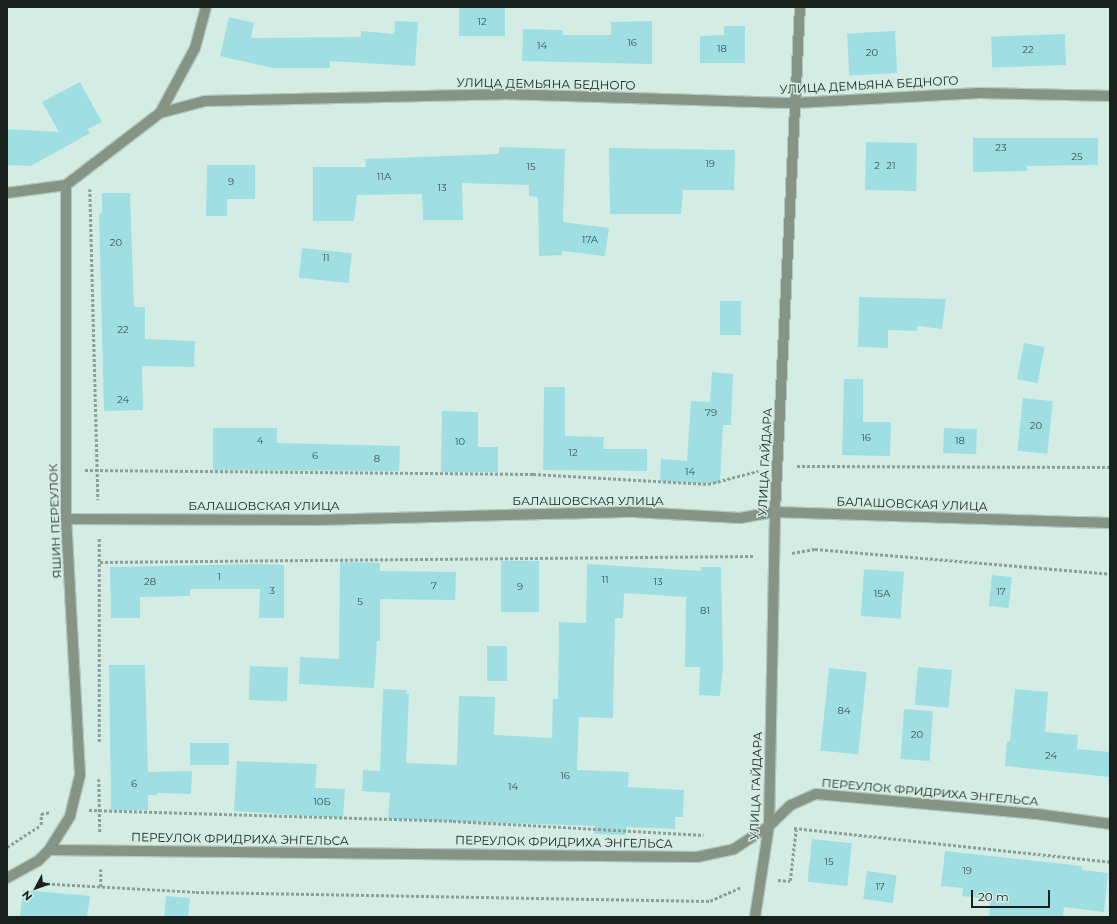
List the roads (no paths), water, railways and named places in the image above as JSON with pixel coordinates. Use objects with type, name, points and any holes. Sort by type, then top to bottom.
[{"type":"street","points":[[160,113],[195,48],[206,7]]},
{"type":"street","name":"УЛИЦА ГАЙДАРА","points":[[755,917],[769,826],[775,512],[800,7]]},
{"type":"street","name":"УЛИЦА ДЕМЬЯНА БЕДНОГО","points":[[7,193],[66,185],[160,113],[205,101],[503,94],[795,103],[980,93],[1110,96]]},
{"type":"street","name":"ЯШИН ПЕРЕУЛОК","points":[[49,850],[72,809],[80,775],[66,519],[66,185]]},
{"type":"street","name":"БАЛАШОВСКАЯ УЛИЦА","points":[[66,519],[318,520],[634,512],[740,518],[775,512],[1110,523]]},
{"type":"street","name":"ПЕРЕУЛОК ФРИДРИХА ЭНГЕЛЬСА","points":[[49,850],[697,857],[734,849],[769,826],[790,805],[816,794],[1037,814],[1110,824]]},
{"type":"street","points":[[7,878],[38,861],[49,850]]}]
